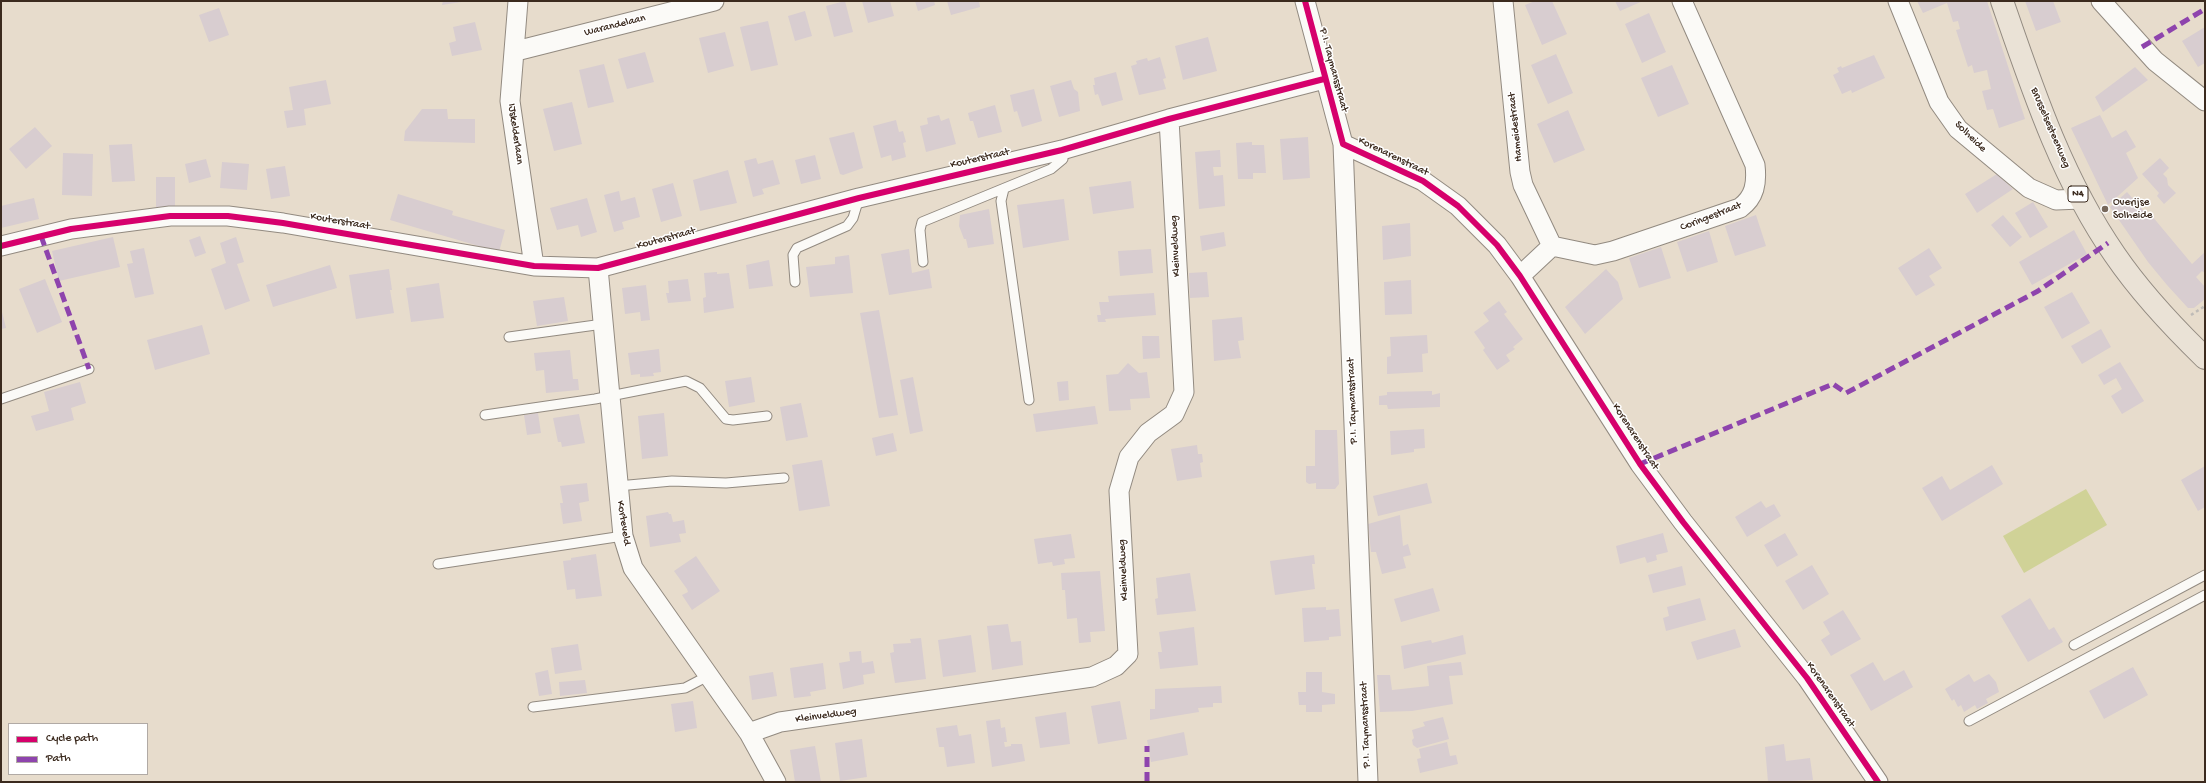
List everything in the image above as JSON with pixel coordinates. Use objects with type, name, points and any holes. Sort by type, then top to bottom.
[{"type":"main road","name":"Brusselsesteenweg","points":[[2002,1],[2033,88],[2060,157],[2081,199],[2115,255],[2146,297],[2205,358]]},
{"type":"street","name":"IJskelderlaan","points":[[518,1],[516,51],[510,101],[534,266]]},
{"type":"street","name":"Warandelaan","points":[[516,51],[714,1]]},
{"type":"street","name":"P.I. Taymansstraat","points":[[1305,1],[1324,80],[1342,144],[1368,782]]},
{"type":"street","name":"Hameidestraat","points":[[1503,1],[1520,172],[1523,185],[1552,246]]},
{"type":"street","name":"Coringestraat","points":[[1552,246],[1595,255],[1613,251],[1740,208],[1751,198],[1756,184],[1755,165],[1682,1]]},
{"type":"street","name":"Solheide","points":[[1898,1],[1939,102],[1958,129],[2029,188],[2056,200],[2081,199]]},
{"type":"street","points":[[2101,1],[2155,61],[2205,101]]},
{"type":"street","name":"Kouterstraat","points":[[1,246],[79,228],[170,216],[228,216],[283,222],[534,266],[598,268],[859,198],[1062,150],[1169,119],[1324,80]]},
{"type":"street","name":"Kleinveldweg","points":[[749,733],[780,722],[1092,677],[1116,666],[1128,654],[1120,491],[1129,457],[1148,433],[1174,414],[1184,392],[1169,119]]},
{"type":"street","name":"Korenarenstraat","points":[[1342,144],[1423,182],[1458,206],[1497,245],[1520,276],[1640,464],[1683,522],[1807,678],[1878,782]]},
{"type":"street","points":[[1520,276],[1552,246]]},
{"type":"street","name":"Korteveld","points":[[598,268],[623,536],[633,568],[749,733],[776,782]]},
{"type":"lane","points":[[923,262],[920,230],[922,222],[1051,169],[1063,159],[1062,150]]},
{"type":"lane","points":[[1004,189],[1001,201],[1029,400]]},
{"type":"lane","points":[[795,282],[793,255],[797,248],[847,226],[853,218],[859,198]]},
{"type":"lane","points":[[509,337],[603,324]]},
{"type":"lane","points":[[1,399],[90,370]]},
{"type":"lane","points":[[485,415],[610,396],[686,381],[700,388],[726,419],[733,420],[767,416]]},
{"type":"lane","points":[[618,486],[672,481],[726,483],[784,478]]},
{"type":"lane","points":[[438,564],[623,536]]},
{"type":"lane","points":[[2074,645],[2205,575]]},
{"type":"lane","points":[[1968,721],[2205,595]]},
{"type":"lane","points":[[533,707],[685,688],[708,676]]},
{"type":"green space","points":[[2086,489],[2107,525],[2024,573],[2003,536]]},
{"type":"building","points":[[443,1],[461,1],[461,2],[442,5]]},
{"type":"building","points":[[845,1],[853,32],[834,37],[826,6]]},
{"type":"building","points":[[862,1],[890,1],[894,16],[868,23]]},
{"type":"building","points":[[915,1],[934,1],[935,5],[918,11]]},
{"type":"building","points":[[947,1],[979,1],[980,7],[951,15]]},
{"type":"building","points":[[1535,1],[1552,1],[1567,34],[1542,45],[1525,5]]},
{"type":"building","points":[[1615,1],[1643,1],[1620,11]]},
{"type":"building","points":[[1917,1],[1987,1],[2025,119],[1999,128],[1993,109],[1987,110],[1982,91],[1991,89],[1987,70],[1974,73],[1972,65],[1968,67],[1956,30],[1960,29],[1958,21],[1953,22],[1947,3],[1923,13]]},
{"type":"building","points":[[2025,1],[2053,1],[2061,22],[2036,31]]},
{"type":"building","points":[[219,8],[229,35],[209,42],[199,15]]},
{"type":"building","points":[[805,11],[812,36],[795,41],[788,16]]},
{"type":"building","points":[[1649,13],[1666,52],[1642,63],[1625,24]]},
{"type":"building","points":[[768,21],[778,65],[751,71],[740,27]]},
{"type":"building","points":[[475,22],[482,50],[452,56],[449,43],[456,41],[453,27]]},
{"type":"building","points":[[2205,27],[2205,63],[2198,67],[2182,41]]},
{"type":"building","points":[[725,32],[734,66],[708,73],[699,38]]},
{"type":"building","points":[[1208,37],[1217,71],[1183,80],[1175,46]]},
{"type":"building","points":[[645,52],[654,82],[627,89],[618,59]]},
{"type":"building","points":[[1556,54],[1573,93],[1548,104],[1531,65]]},
{"type":"building","points":[[1874,55],[1885,78],[1852,93],[1851,90],[1842,94],[1833,75],[1839,72],[1837,68],[1841,66],[1842,68]]},
{"type":"building","points":[[1160,57],[1166,78],[1163,79],[1166,89],[1139,95],[1131,66],[1137,64],[1136,61],[1147,58],[1148,61]]},
{"type":"building","points":[[604,64],[614,102],[588,108],[579,70]]},
{"type":"building","points":[[1672,65],[1689,104],[1658,117],[1641,78]]},
{"type":"building","points":[[2135,67],[2148,80],[2103,112],[2095,97]]},
{"type":"building","points":[[1116,72],[1123,100],[1102,106],[1098,94],[1095,95],[1093,85],[1095,85],[1094,78]]},
{"type":"building","points":[[326,80],[331,104],[304,109],[306,125],[287,128],[284,111],[293,110],[289,87]]},
{"type":"building","points":[[1071,80],[1074,89],[1078,92],[1080,111],[1059,117],[1050,86]]},
{"type":"building","points":[[1034,89],[1042,121],[1022,127],[1017,111],[1014,112],[1010,95]]},
{"type":"building","points":[[572,102],[582,144],[554,151],[543,109]]},
{"type":"building","points":[[995,105],[1002,132],[978,138],[973,121],[970,121],[968,113]]},
{"type":"building","points":[[422,109],[447,109],[448,119],[475,119],[475,143],[404,141],[405,131]]},
{"type":"building","points":[[1568,110],[1585,150],[1554,163],[1537,124]]},
{"type":"building","points":[[939,115],[941,121],[949,118],[956,144],[926,152],[920,126],[928,124],[927,118]]},
{"type":"building","points":[[2100,115],[2112,138],[2126,130],[2136,147],[2126,153],[2138,178],[2108,205],[2071,128]]},
{"type":"building","points":[[896,120],[899,132],[903,131],[906,142],[903,143],[906,157],[892,161],[891,155],[881,158],[873,126]]},
{"type":"building","points":[[35,127],[52,146],[26,169],[9,149]]},
{"type":"building","points":[[854,132],[863,168],[843,175],[840,174],[829,138]]},
{"type":"building","points":[[1308,137],[1310,178],[1283,180],[1280,139]]},
{"type":"building","points":[[1252,142],[1252,145],[1264,145],[1266,173],[1253,173],[1253,179],[1238,179],[1236,143]]},
{"type":"building","points":[[132,144],[135,181],[112,182],[109,145]]},
{"type":"building","points":[[1220,150],[1221,167],[1213,167],[1214,176],[1223,175],[1225,206],[1199,209],[1195,152]]},
{"type":"building","points":[[63,153],[93,154],[92,196],[62,195]]},
{"type":"building","points":[[815,155],[821,179],[801,184],[795,160]]},
{"type":"building","points":[[756,158],[758,164],[773,160],[780,184],[762,189],[764,194],[753,197],[744,161]]},
{"type":"building","points":[[2160,158],[2169,168],[2163,174],[2167,178],[2168,185],[2176,193],[2164,204],[2157,196],[2159,193],[2142,174]]},
{"type":"building","points":[[206,159],[211,177],[189,183],[185,164]]},
{"type":"building","points":[[222,162],[249,164],[247,190],[220,188]]},
{"type":"building","points":[[285,166],[290,196],[271,199],[266,169]]},
{"type":"building","points":[[728,170],[737,203],[700,211],[693,180]]},
{"type":"building","points":[[1997,174],[2013,189],[1977,213],[1965,194]]},
{"type":"building","points":[[156,177],[175,177],[175,208],[156,208]]},
{"type":"building","points":[[1131,181],[1134,208],[1093,214],[1089,187]]},
{"type":"building","points":[[673,183],[682,216],[661,222],[652,189]]},
{"type":"building","points":[[619,191],[621,201],[635,197],[640,217],[622,222],[624,229],[614,232],[604,195]]},
{"type":"building","points":[[2127,192],[2150,218],[2152,216],[2192,264],[2205,252],[2205,273],[2202,271],[2196,277],[2205,287],[2205,299],[2194,308],[2188,308],[2167,285],[2148,262],[2110,207]]},
{"type":"building","points":[[398,194],[453,211],[452,215],[505,230],[499,252],[390,220]]},
{"type":"building","points":[[34,198],[39,219],[1,228],[1,206]]},
{"type":"building","points":[[587,198],[597,232],[581,237],[578,225],[557,230],[550,208]]},
{"type":"building","points":[[1064,199],[1069,240],[1023,248],[1017,205]]},
{"type":"building","points":[[2033,202],[2048,227],[2030,238],[2015,213]]},
{"type":"building","points":[[989,209],[994,244],[968,248],[966,239],[964,239],[959,226],[960,215]]},
{"type":"building","points":[[1756,215],[1766,246],[1735,256],[1725,226]]},
{"type":"building","points":[[2003,215],[2022,237],[2010,247],[1991,225]]},
{"type":"building","points":[[1410,223],[1411,256],[1383,260],[1382,226]]},
{"type":"building","points":[[2074,230],[2087,254],[2032,285],[2019,262]]},
{"type":"building","points":[[1709,231],[1718,262],[1687,272],[1677,242]]},
{"type":"building","points":[[1224,232],[1226,246],[1202,251],[1200,236]]},
{"type":"building","points":[[200,236],[206,253],[195,257],[189,240]]},
{"type":"building","points":[[113,237],[120,267],[59,281],[52,251]]},
{"type":"building","points":[[236,237],[244,262],[237,264],[250,301],[225,310],[211,269],[226,263],[220,243]]},
{"type":"building","points":[[1661,247],[1671,278],[1639,288],[1629,258]]},
{"type":"building","points":[[144,248],[154,294],[135,298],[127,264],[133,263],[130,251]]},
{"type":"building","points":[[1929,248],[1942,268],[1929,276],[1935,285],[1916,296],[1898,268]]},
{"type":"building","points":[[909,249],[912,273],[929,269],[932,288],[889,295],[881,254]]},
{"type":"building","points":[[1151,249],[1153,273],[1120,276],[1118,251]]},
{"type":"building","points":[[849,255],[853,293],[810,297],[806,267],[835,264],[835,257]]},
{"type":"building","points":[[769,260],[773,286],[749,289],[746,265]]},
{"type":"building","points":[[330,265],[337,288],[273,307],[266,285]]},
{"type":"building","points":[[389,269],[392,290],[390,290],[394,313],[356,319],[349,275]]},
{"type":"building","points":[[1606,269],[1618,282],[1623,299],[1585,334],[1565,307]]},
{"type":"building","points":[[717,272],[717,274],[729,273],[734,308],[704,313],[703,298],[706,297],[704,273]]},
{"type":"building","points":[[1207,272],[1209,297],[1190,298],[1189,273]]},
{"type":"building","points":[[45,279],[62,322],[37,333],[19,289]]},
{"type":"building","points":[[688,279],[691,301],[668,303],[666,293],[669,293],[668,281]]},
{"type":"building","points":[[1411,280],[1412,314],[1385,315],[1384,282]]},
{"type":"building","points":[[439,283],[444,318],[411,322],[406,288]]},
{"type":"building","points":[[646,285],[650,320],[641,321],[640,312],[625,314],[622,288]]},
{"type":"building","points":[[2072,292],[2090,323],[2062,339],[2044,307]]},
{"type":"building","points":[[1154,293],[1156,315],[1105,319],[1106,322],[1098,322],[1097,315],[1101,315],[1099,302],[1109,302],[1108,296]]},
{"type":"building","points":[[564,297],[568,321],[537,326],[533,301]]},
{"type":"building","points":[[1499,301],[1507,312],[1504,314],[1523,339],[1513,347],[1515,349],[1506,355],[1510,361],[1497,370],[1483,350],[1485,348],[1474,332],[1489,321],[1483,313]]},
{"type":"building","points":[[1,308],[6,328],[1,329]]},
{"type":"building","points":[[879,310],[898,415],[879,418],[860,313]]},
{"type":"building","points":[[1242,317],[1244,340],[1238,341],[1241,358],[1214,361],[1212,320]]},
{"type":"building","points":[[202,325],[210,354],[155,370],[147,340]]},
{"type":"building","points":[[2101,329],[2111,347],[2082,364],[2071,346]]},
{"type":"building","points":[[1427,335],[1428,353],[1422,354],[1423,372],[1387,374],[1387,357],[1391,356],[1390,337]]},
{"type":"building","points":[[1142,336],[1159,336],[1160,358],[1143,359]]},
{"type":"building","points":[[659,349],[661,372],[653,373],[654,376],[640,377],[640,374],[631,375],[628,353]]},
{"type":"building","points":[[570,350],[573,379],[578,379],[579,390],[546,393],[544,370],[536,371],[534,353]]},
{"type":"building","points":[[2120,362],[2144,401],[2122,414],[2111,396],[2122,389],[2116,378],[2104,385],[2098,375]]},
{"type":"building","points":[[1128,363],[1139,373],[1147,372],[1150,398],[1130,399],[1131,410],[1109,411],[1106,375],[1118,374]]},
{"type":"building","points":[[751,377],[755,402],[729,407],[725,381]]},
{"type":"building","points":[[913,377],[923,431],[910,434],[900,380]]},
{"type":"building","points":[[1068,381],[1069,400],[1059,401],[1057,382]]},
{"type":"building","points":[[80,382],[86,403],[71,408],[74,420],[36,431],[31,416],[49,411],[44,392]]},
{"type":"building","points":[[1432,391],[1432,395],[1440,393],[1440,407],[1388,409],[1387,405],[1379,405],[1379,396],[1387,395],[1387,392]]},
{"type":"building","points":[[801,403],[808,437],[786,441],[780,407]]},
{"type":"building","points":[[1095,406],[1098,424],[1036,432],[1033,414]]},
{"type":"building","points":[[538,413],[541,433],[527,435],[524,415]]},
{"type":"building","points":[[664,413],[668,456],[642,459],[638,416]]},
{"type":"building","points":[[579,414],[585,443],[562,447],[561,442],[558,442],[553,418]]},
{"type":"building","points":[[1424,429],[1425,448],[1414,449],[1414,452],[1391,455],[1390,431]]},
{"type":"building","points":[[1315,430],[1337,430],[1339,484],[1335,489],[1316,489],[1316,483],[1309,484],[1306,482],[1306,466],[1315,466]]},
{"type":"building","points":[[893,433],[897,451],[876,456],[872,438]]},
{"type":"building","points":[[1197,445],[1198,454],[1202,454],[1203,462],[1200,463],[1202,477],[1177,481],[1171,449]]},
{"type":"building","points":[[822,460],[830,506],[799,511],[792,465]]},
{"type":"building","points":[[1992,465],[2003,484],[1942,521],[1922,488],[1942,476],[1950,490]]},
{"type":"building","points":[[2205,466],[2205,507],[2198,511],[2181,480]]},
{"type":"building","points":[[587,483],[589,501],[579,503],[582,521],[563,524],[560,503],[563,503],[560,486]]},
{"type":"building","points":[[1427,483],[1432,503],[1378,516],[1373,496]]},
{"type":"building","points":[[1761,501],[1766,508],[1774,504],[1781,516],[1747,537],[1735,517]]},
{"type":"building","points":[[668,512],[671,514],[673,522],[684,520],[686,533],[679,534],[681,542],[650,547],[646,516]]},
{"type":"building","points":[[1400,515],[1403,546],[1408,544],[1411,555],[1403,557],[1406,568],[1382,574],[1376,552],[1371,552],[1368,524]]},
{"type":"building","points":[[1663,533],[1668,552],[1656,555],[1657,560],[1647,563],[1645,557],[1620,564],[1616,546]]},
{"type":"building","points":[[1785,533],[1798,555],[1777,567],[1764,545]]},
{"type":"building","points":[[1071,534],[1075,558],[1064,559],[1065,564],[1053,566],[1052,562],[1038,564],[1034,539]]},
{"type":"building","points":[[596,554],[602,596],[576,599],[575,589],[567,590],[563,561],[571,560],[571,558]]},
{"type":"building","points":[[1314,555],[1315,564],[1312,564],[1315,589],[1275,595],[1270,561]]},
{"type":"building","points":[[696,556],[720,591],[692,610],[682,595],[688,592],[687,589],[674,571]]},
{"type":"building","points":[[1812,565],[1829,594],[1803,610],[1785,581]]},
{"type":"building","points":[[1682,566],[1686,585],[1653,593],[1648,575]]},
{"type":"building","points":[[1100,571],[1105,631],[1090,632],[1091,642],[1079,643],[1077,618],[1067,619],[1065,590],[1062,590],[1061,573]]},
{"type":"building","points":[[1190,573],[1196,611],[1157,615],[1155,599],[1158,598],[1156,578]]},
{"type":"building","points":[[1433,588],[1440,611],[1401,622],[1394,599]]},
{"type":"building","points":[[1700,598],[1706,620],[1666,631],[1663,618],[1669,616],[1667,607]]},
{"type":"building","points":[[2030,598],[2049,630],[2054,627],[2063,642],[2028,662],[2001,616]]},
{"type":"building","points":[[1326,607],[1326,610],[1339,609],[1341,636],[1329,637],[1329,640],[1304,642],[1302,608]]},
{"type":"building","points":[[1843,610],[1861,639],[1831,656],[1821,640],[1830,634],[1823,622]]},
{"type":"building","points":[[1008,624],[1011,642],[1021,641],[1023,665],[992,670],[987,626]]},
{"type":"building","points":[[1194,627],[1198,665],[1160,669],[1158,652],[1162,652],[1159,632]]},
{"type":"building","points":[[1735,629],[1741,647],[1697,660],[1691,642]]},
{"type":"building","points":[[971,635],[976,672],[943,677],[938,640]]},
{"type":"building","points":[[1463,635],[1466,654],[1404,669],[1401,646],[1431,640],[1432,643]]},
{"type":"building","points":[[921,638],[926,679],[895,683],[890,653],[894,652],[893,644],[911,643],[910,639]]},
{"type":"building","points":[[578,644],[582,670],[555,674],[551,648]]},
{"type":"building","points":[[861,651],[862,663],[873,661],[875,673],[863,675],[864,684],[843,689],[839,663],[850,661],[849,652]]},
{"type":"building","points":[[1461,662],[1463,675],[1449,676],[1453,704],[1412,711],[1380,712],[1377,675],[1390,675],[1392,690],[1429,686],[1427,666]]},
{"type":"building","points":[[1873,662],[1884,681],[1904,670],[1913,687],[1871,711],[1850,675]]},
{"type":"building","points":[[823,663],[826,689],[810,692],[811,696],[794,698],[790,668]]},
{"type":"building","points":[[2133,667],[2148,695],[2104,719],[2089,691]]},
{"type":"building","points":[[548,670],[552,694],[539,696],[535,673]]},
{"type":"building","points":[[773,672],[777,696],[752,700],[749,676]]},
{"type":"building","points":[[1306,672],[1322,672],[1322,692],[1335,694],[1335,704],[1322,705],[1322,712],[1306,712],[1306,705],[1299,705],[1298,692],[1306,692]]},
{"type":"building","points":[[1969,674],[1974,682],[1989,674],[1996,682],[1999,692],[1986,699],[1988,703],[1977,709],[1975,705],[1964,712],[1961,705],[1958,707],[1954,699],[1952,701],[1945,689]]},
{"type":"building","points":[[585,680],[587,693],[560,696],[559,682]]},
{"type":"building","points":[[1221,686],[1222,703],[1213,703],[1213,707],[1198,708],[1199,712],[1150,720],[1150,709],[1155,709],[1155,689]]},
{"type":"building","points":[[693,701],[697,728],[675,732],[671,704]]},
{"type":"building","points":[[1120,701],[1127,739],[1098,744],[1091,706]]},
{"type":"building","points":[[1066,712],[1070,744],[1040,748],[1035,717]]},
{"type":"building","points":[[1443,717],[1449,739],[1417,748],[1413,745],[1412,740],[1414,738],[1412,730],[1425,726],[1423,722]]},
{"type":"building","points":[[1000,719],[1001,728],[1005,727],[1007,742],[1004,742],[1005,747],[1011,746],[1011,744],[1022,744],[1025,761],[992,767],[986,721]]},
{"type":"building","points":[[957,725],[959,736],[971,734],[975,763],[947,767],[944,747],[939,747],[936,728]]},
{"type":"building","points":[[1184,732],[1188,755],[1151,762],[1147,740]]},
{"type":"building","points":[[862,739],[867,777],[840,781],[835,743]]},
{"type":"building","points":[[1447,742],[1450,756],[1456,755],[1458,764],[1420,773],[1417,759],[1421,758],[1419,749]]},
{"type":"building","points":[[1784,744],[1786,761],[1810,758],[1813,780],[1768,782],[1765,747]]},
{"type":"building","points":[[815,746],[821,782],[795,782],[790,750]]},
{"type":"marked path","points":[[2142,47],[2205,9]]},
{"type":"marked path","points":[[41,236],[89,369]]},
{"type":"marked path","points":[[1640,464],[1833,384],[1846,393],[2038,291],[2108,243]]},
{"type":"marked path","points":[[1147,746],[1147,782]]},
{"type":"cycle path","points":[[1305,1],[1343,144],[1423,181],[1458,206],[1497,245],[1520,276],[1640,464],[1683,522],[1807,678],[1878,782]]},
{"type":"cycle path","points":[[1,246],[71,229],[170,216],[228,216],[283,223],[534,266],[598,268],[859,198],[1062,150],[1169,119],[1324,79]]},
{"type":"place","name":"Overijse Solheide","points":[[2105,209]]}]
